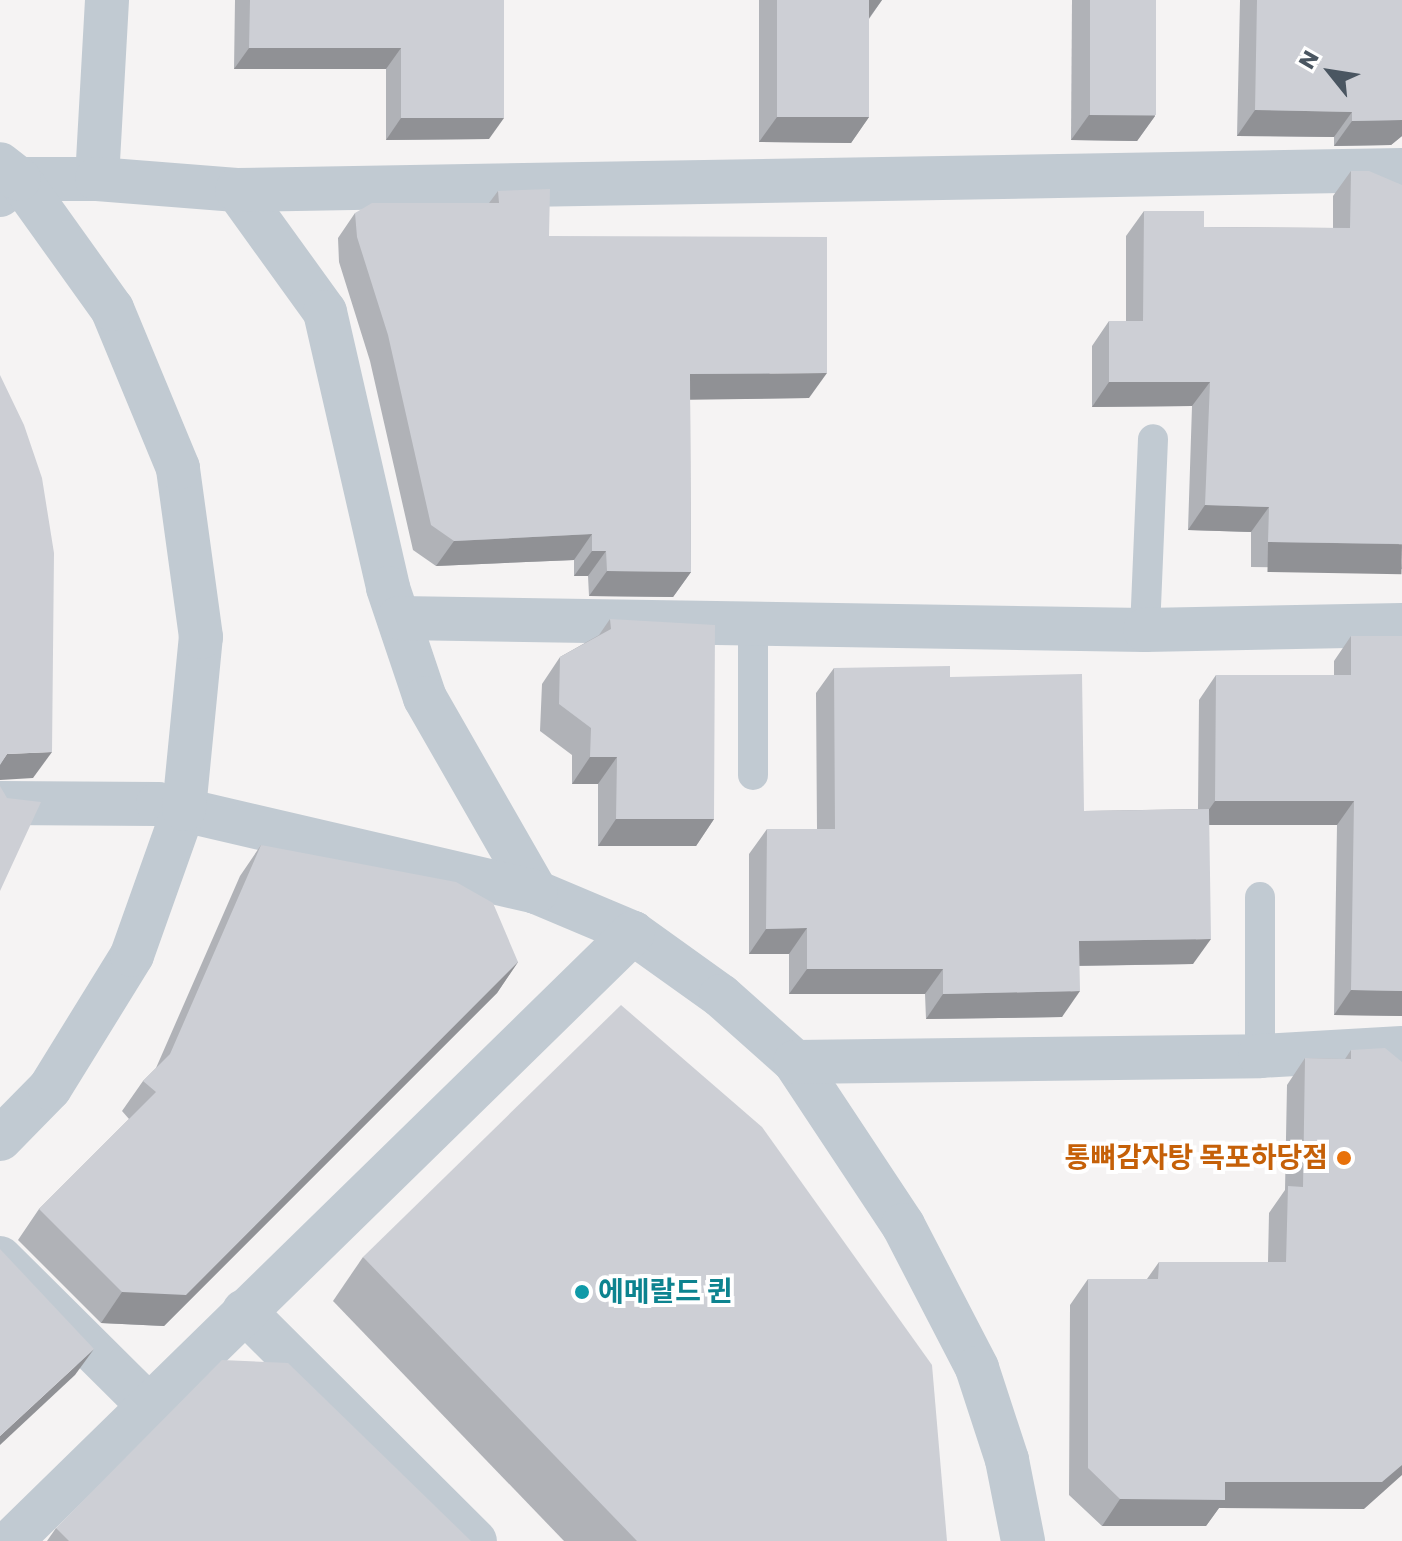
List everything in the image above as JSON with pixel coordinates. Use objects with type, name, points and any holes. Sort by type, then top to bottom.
[{"type":"street","points":[[97,179],[107,0]]},
{"type":"street","points":[[6,179],[97,179],[237,190],[1402,170]]},
{"type":"street","points":[[0,1139],[50,1088],[132,955],[184,809],[201,637],[178,468],[112,309],[6,179]]},
{"type":"street","points":[[237,190],[325,312],[399,618],[425,698],[536,892]]},
{"type":"street","points":[[399,618],[1145,630],[1402,625]]},
{"type":"street","points":[[0,803],[184,809],[536,892],[633,933],[721,996],[795,1062],[903,1225],[977,1368],[1007,1460],[1023,1541]]},
{"type":"street","points":[[11,1541],[147,1404],[633,933]]},
{"type":"street","points":[[795,1062],[1260,1056],[1402,1048]]},
{"type":"street","points":[[0,1258],[147,1404]]},
{"type":"street","points":[[244,1311],[475,1541]]},
{"type":"lane","points":[[1145,630],[1153,439]]},
{"type":"lane","points":[[753,623],[753,775]]},
{"type":"lane","points":[[1260,897],[1260,1056]]},
{"type":"building","points":[[250,0],[504,0],[504,118],[401,118],[401,48],[249,48]]},
{"type":"building","points":[[777,0],[869,0],[869,117],[777,117]]},
{"type":"building","points":[[1090,0],[1156,0],[1156,115],[1090,115]]},
{"type":"building","points":[[1257,0],[1402,0],[1402,120],[1352,121],[1352,112],[1255,110]]},
{"type":"building","points":[[1351,171],[1369,171],[1402,185],[1402,544],[1268,542],[1269,507],[1205,505],[1210,382],[1109,382],[1109,321],[1143,321],[1144,211],[1204,211],[1204,227],[1350,228]]},
{"type":"building","points":[[550,189],[549,236],[827,237],[827,373],[690,374],[691,572],[607,571],[606,551],[592,551],[592,534],[454,541],[431,525],[388,335],[357,237],[355,213],[372,203],[499,203],[498,191]]},
{"type":"building","points":[[0,375],[24,425],[42,478],[54,553],[52,752],[7,754],[0,765]]},
{"type":"building","points":[[610,619],[715,625],[714,819],[616,819],[617,757],[590,757],[591,728],[559,704],[560,657],[611,629]]},
{"type":"building","points":[[1351,636],[1402,636],[1402,991],[1351,990],[1354,801],[1215,801],[1216,675],[1351,675]]},
{"type":"building","points":[[950,666],[950,677],[1082,674],[1084,811],[1209,809],[1211,939],[1079,941],[1080,991],[943,994],[943,969],[807,969],[807,928],[766,929],[767,829],[835,829],[834,668]]},
{"type":"building","points":[[0,786],[7,798],[41,802],[0,891]]},
{"type":"building","points":[[261,845],[456,882],[493,903],[518,962],[186,1295],[122,1292],[39,1209],[156,1092],[143,1081],[170,1054]]},
{"type":"building","name":"에메랄드 퀸","points":[[621,1005],[762,1127],[932,1365],[947,1541],[637,1541],[363,1257]]},
{"type":"building","points":[[1385,1048],[1402,1062],[1402,1465],[1382,1482],[1225,1482],[1225,1500],[1120,1499],[1088,1468],[1088,1279],[1158,1279],[1159,1262],[1286,1262],[1288,1186],[1303,1187],[1305,1058],[1351,1059],[1351,1050]]},
{"type":"building","points":[[0,1249],[94,1349],[0,1436]]},
{"type":"building","points":[[222,1360],[288,1363],[471,1541],[69,1541],[56,1528]]},
{"type":"place","name":"통뼈감자탕 목포하당점","points":[[1344,1158]]},
{"type":"place","name":"에메랄드 퀸","points":[[582,1292]]}]
